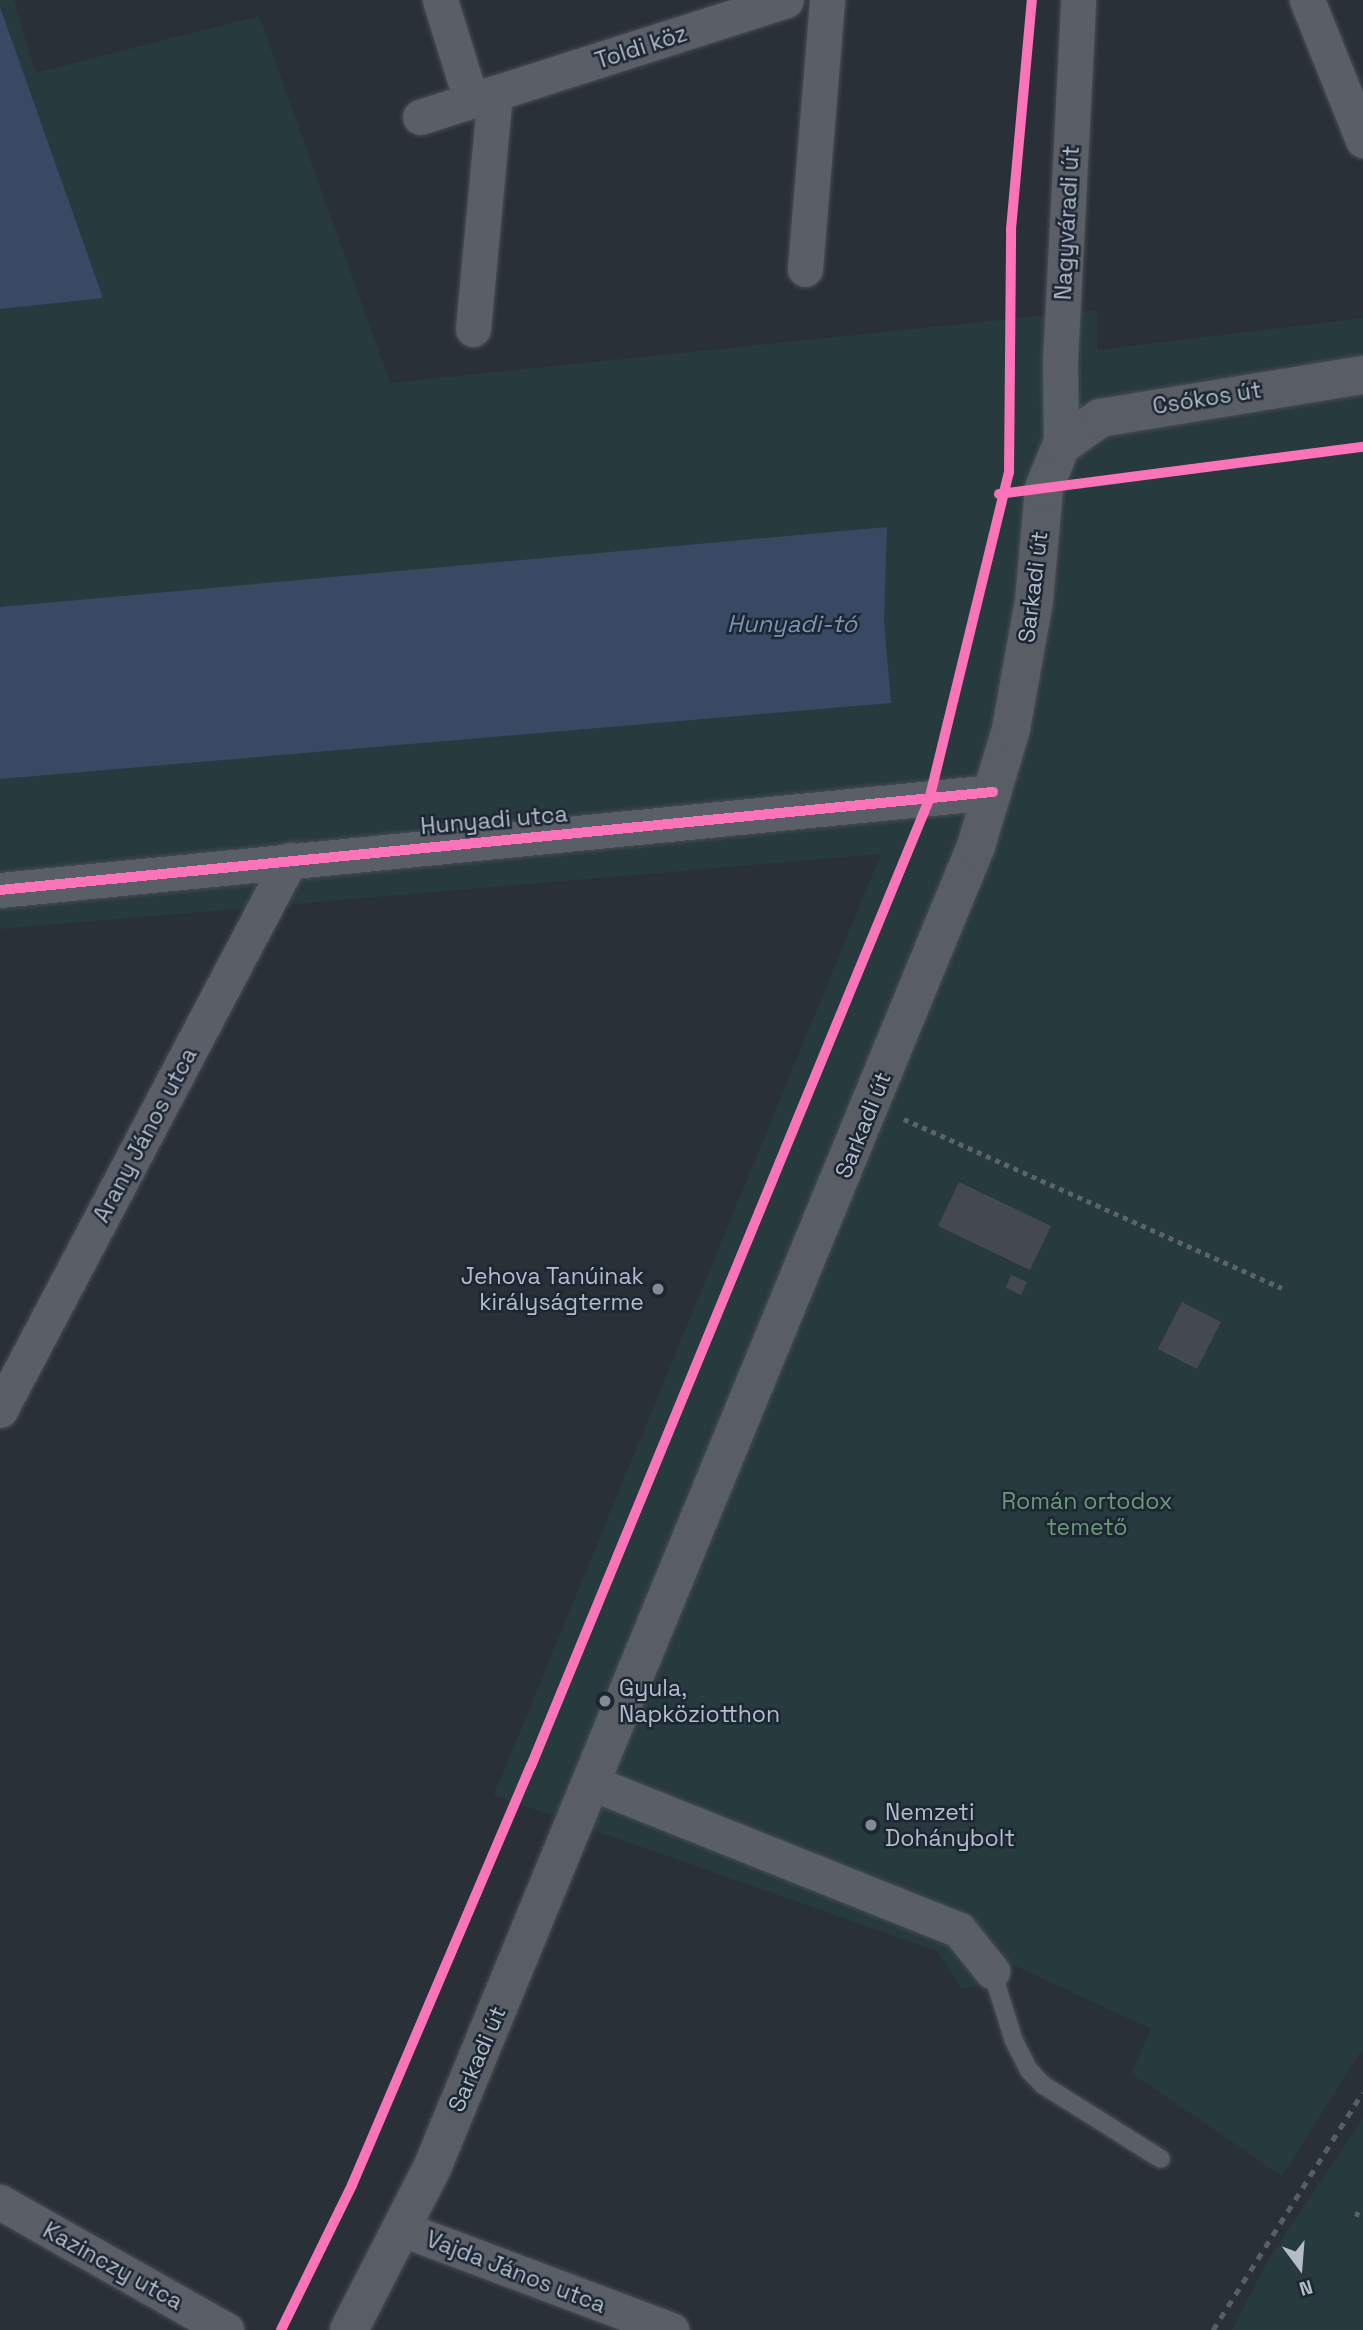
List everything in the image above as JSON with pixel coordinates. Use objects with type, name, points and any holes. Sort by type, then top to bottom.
[{"type":"main road","name":"Csókos út","points":[[1060,446],[1100,418],[1363,375]]},
{"type":"main road","name":"Sarkadi út","points":[[349,2330],[432,2168],[976,846],[1011,729],[1034,601],[1044,488],[1060,446]]},
{"type":"street","points":[[440,0],[483,97],[473,329]]},
{"type":"street","name":"Toldi köz","points":[[420,117],[786,0]]},
{"type":"street","points":[[805,268],[827,0]]},
{"type":"street","name":"Nagyváradi út","points":[[1060,446],[1078,0]]},
{"type":"street","points":[[1307,0],[1363,139]]},
{"type":"street","name":"Hunyadi utca","points":[[0,890],[993,792]]},
{"type":"street","name":"Arany János utca","points":[[0,1410],[290,860]]},
{"type":"street","points":[[592,1783],[959,1930],[992,1971]]},
{"type":"street","name":"Kazinczy utca","points":[[0,2202],[226,2330]]},
{"type":"street","name":"Vajda János utca","points":[[400,2228],[671,2330]]},
{"type":"lane","points":[[992,1971],[1014,2041],[1029,2070],[1043,2085],[1161,2159]]},
{"type":"path","points":[[872,1104],[1282,1288]]},
{"type":"path","points":[[1355,2213],[1363,2216]]},
{"type":"green space","name":"Román ortodox temető","points":[[0,0],[14,0],[35,73],[259,16],[390,383],[1097,310],[1097,350],[1363,318],[1363,2048],[1282,2176],[1132,2073],[1151,2029],[1014,1965],[1005,1980],[962,1989],[937,1951],[494,1795],[881,854],[0,929]]},
{"type":"green space","points":[[1363,2118],[1363,2330],[1232,2330],[1268,2260]]},
{"type":"water","points":[[0,7],[103,298],[0,309]]},
{"type":"water","name":"Hunyadi-tó","points":[[887,527],[884,621],[891,703],[0,779],[0,607]]},
{"type":"building","points":[[959,1182],[1051,1226],[1030,1270],[938,1226]]},
{"type":"building","points":[[1011,1275],[1027,1282],[1021,1295],[1006,1288]]},
{"type":"building","points":[[1182,1302],[1221,1322],[1197,1369],[1158,1349]]},
{"type":"railway","points":[[1213,2330],[1363,2092]]},
{"type":"cycle path","points":[[281,2330],[352,2185],[531,1766],[929,800],[1009,473],[1011,229],[1032,0]]},
{"type":"cycle path","points":[[999,494],[1363,447]]},
{"type":"cycle path","points":[[0,890],[993,792]]},
{"type":"place","name":"Jehova Tanúinak királyságterme","points":[[658,1289]]},
{"type":"place","name":"Gyula, Napköziotthon","points":[[605,1701]]},
{"type":"place","name":"Nemzeti Dohánybolt","points":[[871,1825]]}]
